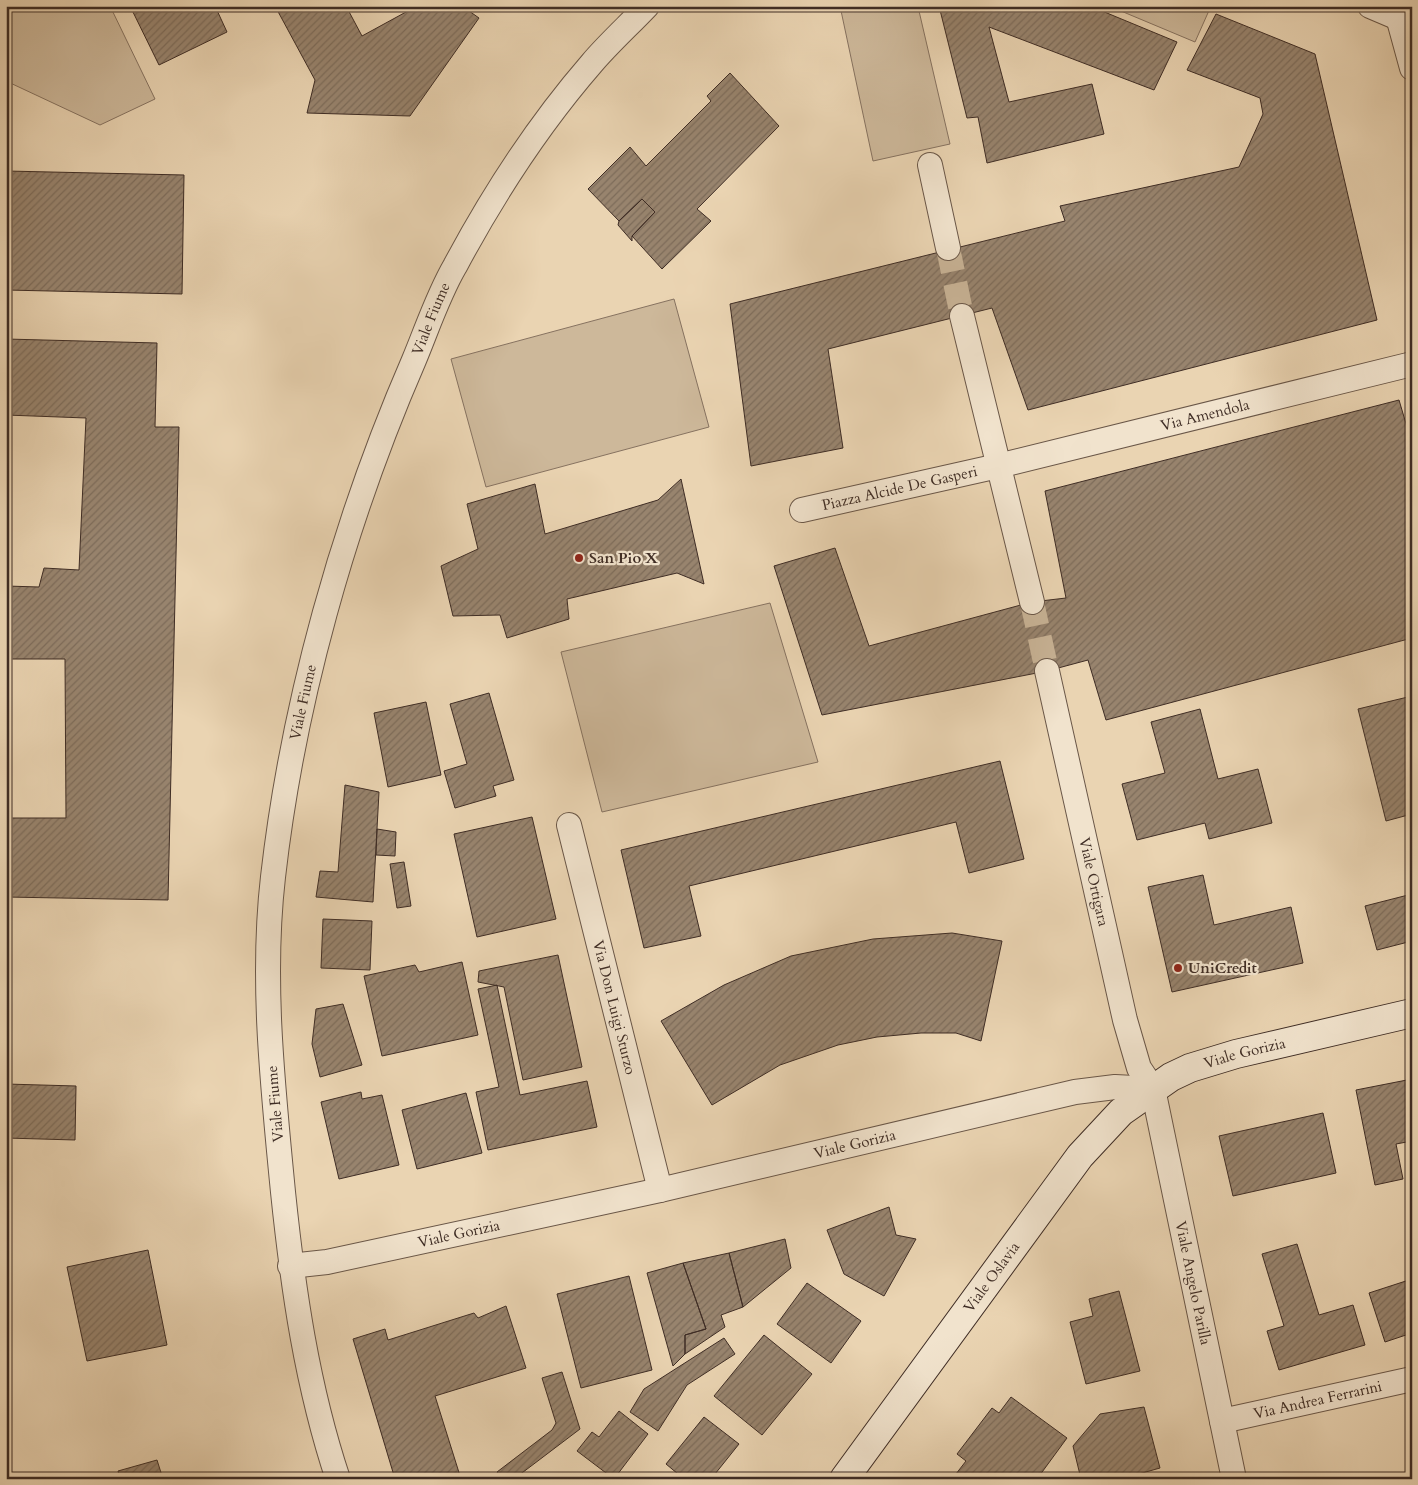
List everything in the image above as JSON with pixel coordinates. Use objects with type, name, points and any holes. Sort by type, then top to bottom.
[{"type":"street","name":"Viale Fiume","points":[[338,1479],[326,1444],[312,1386],[290,1266],[271,1070],[269,965],[273,879],[299,722],[337,566],[389,417],[453,269],[497,194],[544,125],[592,64],[647,6]]},
{"type":"street","points":[[1370,6],[1402,16],[1412,68]]},
{"type":"street","points":[[930,165],[948,248]]},
{"type":"street","name":"Piazza Alcide De Gasperi","points":[[962,316],[1032,602]]},
{"type":"street","name":"Via Amendola","points":[[998,466],[1412,364]]},
{"type":"street","name":"Piazza Alcide De Gasperi","points":[[802,510],[998,466]]},
{"type":"street","name":"Viale Ortigara","points":[[1047,671],[1125,1020],[1139,1068],[1153,1089]]},
{"type":"street","name":"Via Don Luigi Sturzo","points":[[569,825],[660,1190]]},
{"type":"street","name":"Viale Gorizia","points":[[290,1266],[327,1262],[660,1190],[1075,1092],[1115,1087],[1153,1089],[1171,1077],[1210,1060],[1412,1013]]},
{"type":"street","name":"Viale Angelo Parilla","points":[[1153,1089],[1234,1479]]},
{"type":"street","name":"Viale Oslavia","points":[[844,1479],[1080,1156],[1121,1112],[1153,1089]]},
{"type":"street","name":"Via Andrea Ferrarini","points":[[1222,1421],[1412,1379]]},
{"type":"shaded area","points":[[6,6],[110,6],[155,99],[100,125],[6,81]]},
{"type":"shaded area","points":[[840,6],[921,6],[919,11],[950,144],[873,161]]},
{"type":"shaded area","points":[[1109,6],[1211,6],[1195,42]]},
{"type":"shaded area","points":[[674,299],[709,427],[486,487],[451,359]]},
{"type":"shaded area","points":[[770,603],[818,762],[602,812],[561,652]]},
{"type":"building","points":[[130,6],[215,6],[227,32],[159,65]]},
{"type":"building","points":[[275,6],[346,6],[362,36],[417,6],[462,6],[479,18],[410,116],[307,113],[315,80]]},
{"type":"building","points":[[939,6],[1090,6],[1177,42],[1154,90],[989,27],[1009,102],[1092,84],[1104,134],[987,163],[978,117],[967,118]]},
{"type":"building","points":[[1216,14],[1315,54],[1377,320],[1028,410],[992,308],[828,349],[843,448],[751,466],[730,304],[1065,221],[1060,206],[1239,167],[1263,114],[1260,98],[1187,70]]},
{"type":"building","points":[[730,73],[779,126],[697,209],[711,221],[662,269],[632,236],[655,212],[642,199],[619,221],[588,189],[630,147],[646,166],[711,101],[707,96]]},
{"type":"building","points":[[6,171],[184,175],[182,294],[6,290]]},
{"type":"building","points":[[642,199],[655,212],[632,236],[632,241],[618,225],[619,221]]},
{"type":"building","points":[[6,339],[157,343],[155,427],[179,427],[168,900],[6,897],[6,818],[66,818],[65,659],[6,659],[6,586],[39,587],[44,568],[79,570],[86,418],[6,415]]},
{"type":"building","points":[[1399,400],[1412,444],[1412,638],[1106,720],[1088,660],[1047,671],[822,715],[774,566],[835,548],[869,646],[1032,602],[1066,598],[1045,491]]},
{"type":"building","name":"San Pio X","points":[[681,479],[704,584],[677,573],[567,599],[569,619],[507,638],[500,615],[453,616],[441,566],[478,549],[467,504],[535,484],[545,534],[658,500]]},
{"type":"building","points":[[489,693],[514,780],[493,786],[496,796],[455,808],[444,771],[467,764],[450,704]]},
{"type":"building","points":[[1412,696],[1412,814],[1386,821],[1358,709]]},
{"type":"building","points":[[426,702],[441,775],[388,787],[374,713]]},
{"type":"building","points":[[1200,709],[1218,779],[1258,769],[1272,823],[1209,839],[1205,823],[1137,840],[1122,784],[1165,773],[1151,722]]},
{"type":"building","points":[[1000,761],[1024,859],[969,873],[956,822],[689,886],[701,936],[644,948],[621,850]]},
{"type":"building","points":[[345,785],[379,792],[373,902],[316,897],[320,871],[338,872]]},
{"type":"building","points":[[532,817],[556,919],[477,937],[454,834]]},
{"type":"building","points":[[377,829],[396,832],[395,856],[376,855]]},
{"type":"building","points":[[404,862],[411,906],[397,908],[390,864]]},
{"type":"building","points":[[1203,875],[1214,925],[1291,907],[1303,963],[1172,992],[1148,887]]},
{"type":"building","points":[[1412,894],[1412,941],[1377,950],[1365,906]]},
{"type":"building","points":[[323,919],[372,921],[370,970],[321,968]]},
{"type":"building","points":[[952,933],[1002,941],[981,1041],[956,1033],[921,1033],[877,1037],[838,1045],[780,1065],[712,1105],[661,1021],[724,985],[791,956],[873,939]]},
{"type":"building","points":[[558,955],[582,1067],[523,1080],[504,987],[478,982],[479,971]]},
{"type":"building","points":[[462,962],[478,1035],[382,1056],[364,976],[415,965],[419,972]]},
{"type":"building","points":[[497,985],[520,1095],[587,1081],[597,1127],[488,1150],[476,1092],[499,1087],[478,989]]},
{"type":"building","points":[[343,1004],[362,1065],[320,1077],[312,1044],[316,1009]]},
{"type":"building","points":[[1412,1079],[1412,1141],[1396,1144],[1403,1179],[1375,1185],[1356,1090]]},
{"type":"building","points":[[6,1084],[76,1086],[75,1140],[6,1138]]},
{"type":"building","points":[[361,1092],[362,1099],[382,1095],[399,1165],[339,1179],[321,1102]]},
{"type":"building","points":[[466,1093],[482,1153],[417,1169],[402,1110]]},
{"type":"building","points":[[1323,1113],[1336,1173],[1233,1196],[1219,1136]]},
{"type":"building","points":[[889,1207],[896,1235],[916,1239],[884,1296],[844,1274],[827,1230]]},
{"type":"building","points":[[785,1239],[791,1268],[743,1307],[729,1253]]},
{"type":"building","points":[[1297,1244],[1319,1315],[1353,1305],[1365,1345],[1279,1370],[1267,1331],[1284,1326],[1262,1254]]},
{"type":"building","points":[[148,1250],[167,1345],[87,1361],[67,1267]]},
{"type":"building","points":[[729,1253],[743,1307],[721,1315],[725,1327],[685,1354],[685,1335],[706,1329],[683,1263]]},
{"type":"building","points":[[683,1263],[706,1329],[685,1335],[685,1354],[673,1366],[647,1273]]},
{"type":"building","points":[[629,1276],[652,1370],[581,1388],[557,1294]]},
{"type":"building","points":[[1412,1279],[1412,1333],[1385,1342],[1369,1293]]},
{"type":"building","points":[[807,1283],[861,1321],[831,1363],[777,1324]]},
{"type":"building","points":[[1119,1291],[1140,1371],[1086,1384],[1070,1322],[1093,1316],[1089,1299]]},
{"type":"building","points":[[506,1306],[526,1368],[435,1396],[461,1479],[395,1479],[353,1339],[385,1329],[388,1340],[474,1313],[478,1318]]},
{"type":"building","points":[[764,1335],[812,1374],[762,1435],[714,1396]]},
{"type":"building","points":[[724,1338],[735,1354],[687,1385],[658,1431],[630,1412],[644,1389]]},
{"type":"building","points":[[562,1372],[580,1429],[514,1479],[502,1479],[497,1472],[552,1430],[556,1423],[542,1378]]},
{"type":"building","points":[[1011,1397],[1067,1438],[1037,1479],[1019,1479],[1012,1474],[1008,1479],[952,1479],[966,1461],[957,1454],[992,1408],[999,1413]]},
{"type":"building","points":[[1144,1407],[1160,1468],[1121,1479],[1081,1479],[1073,1446],[1100,1414]]},
{"type":"building","points":[[619,1411],[648,1434],[614,1479],[577,1451],[592,1432],[599,1437]]},
{"type":"building","points":[[704,1417],[739,1444],[711,1479],[684,1479],[666,1464]]},
{"type":"building","points":[[157,1460],[163,1479],[120,1479],[118,1471]]},
{"type":"tunnel","points":[[948,248],[962,316]]},
{"type":"tunnel","points":[[1032,602],[1047,671]]},
{"type":"place","name":"San Pio X","points":[[579,558]]},
{"type":"place","name":"UniCredit","points":[[1178,968]]}]
